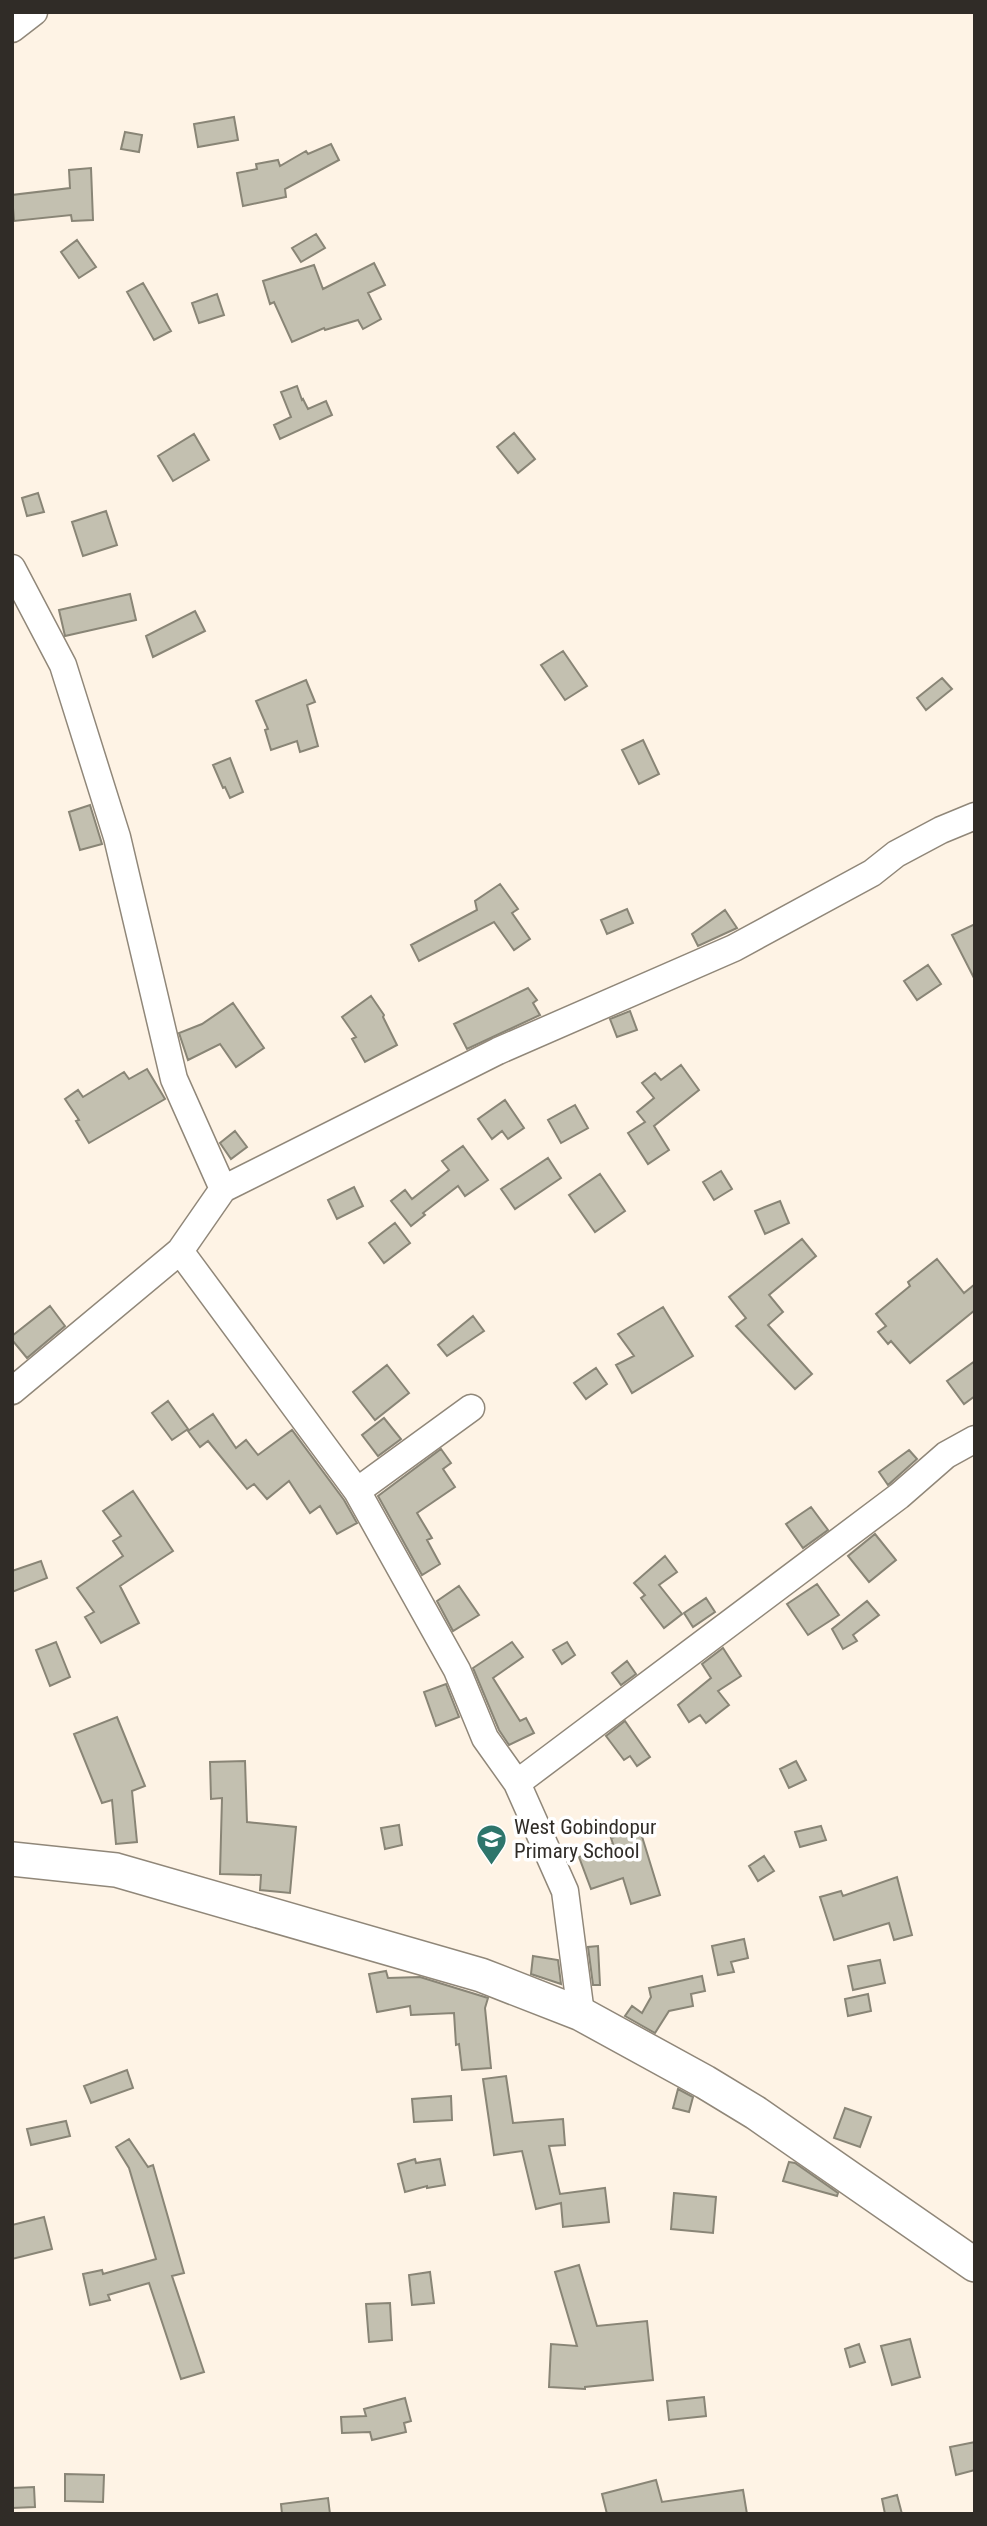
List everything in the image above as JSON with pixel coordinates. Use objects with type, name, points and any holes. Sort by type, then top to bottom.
[{"type":"main road","points":[[12,1859],[116,1870],[481,1975],[581,2014],[756,2113],[975,2265]]},
{"type":"street","points":[[12,29],[34,12]]},
{"type":"street","points":[[12,568],[62,665],[117,836],[174,1080],[223,1189]]},
{"type":"street","points":[[12,1391],[180,1251],[223,1189],[498,1051],[734,948],[872,873],[896,854],[941,830],[975,816]]},
{"type":"street","points":[[180,1251],[357,1491],[457,1670],[485,1738],[517,1783],[565,1891],[581,2014]]},
{"type":"street","points":[[357,1491],[471,1408]]},
{"type":"street","points":[[517,1783],[899,1496],[946,1455],[975,1439]]},
{"type":"building","points":[[234,117],[238,140],[198,147],[194,124]]},
{"type":"building","points":[[125,132],[142,135],[139,152],[121,149]]},
{"type":"building","points":[[331,144],[339,160],[285,189],[286,197],[243,206],[237,173],[257,169],[256,164],[278,160],[280,166],[306,151],[308,154]]},
{"type":"building","points":[[91,168],[93,220],[72,221],[71,215],[14,221],[12,195],[70,188],[69,170]]},
{"type":"building","points":[[316,234],[325,248],[301,262],[292,248]]},
{"type":"building","points":[[77,240],[96,267],[79,278],[61,252]]},
{"type":"building","points":[[374,263],[385,285],[368,293],[381,319],[363,329],[358,320],[325,330],[324,328],[292,342],[274,302],[270,304],[263,281],[314,265],[323,289]]},
{"type":"building","points":[[143,283],[171,331],[154,340],[127,292]]},
{"type":"building","points":[[217,294],[224,315],[199,323],[192,303]]},
{"type":"building","points":[[297,386],[308,409],[326,401],[332,415],[280,439],[274,425],[291,417],[281,392]]},
{"type":"building","points":[[514,433],[535,459],[518,473],[497,447]]},
{"type":"building","points":[[194,434],[209,460],[173,481],[158,456]]},
{"type":"building","points":[[38,493],[44,512],[27,516],[22,498]]},
{"type":"building","points":[[106,511],[117,545],[83,556],[72,522]]},
{"type":"building","points":[[130,594],[136,620],[65,636],[59,610]]},
{"type":"building","points":[[195,611],[205,631],[153,657],[146,636]]},
{"type":"building","points":[[563,651],[587,686],[565,700],[541,665]]},
{"type":"building","points":[[942,678],[952,689],[926,710],[917,698]]},
{"type":"building","points":[[306,680],[315,702],[307,705],[318,746],[300,752],[297,741],[271,750],[265,730],[268,729],[256,701]]},
{"type":"building","points":[[643,740],[659,774],[639,784],[622,750]]},
{"type":"building","points":[[230,758],[243,792],[230,798],[213,765]]},
{"type":"building","points":[[90,805],[102,844],[80,850],[69,812]]},
{"type":"building","points":[[500,884],[518,909],[512,913],[530,939],[514,950],[494,922],[419,961],[411,945],[477,910],[475,901]]},
{"type":"building","points":[[627,909],[633,923],[607,934],[601,920]]},
{"type":"building","points":[[725,910],[737,928],[698,946],[692,934]]},
{"type":"building","points":[[975,924],[975,980],[952,935]]},
{"type":"building","points":[[928,965],[941,984],[917,1000],[904,981]]},
{"type":"building","points":[[528,988],[537,1000],[533,1003],[540,1015],[467,1049],[454,1024]]},
{"type":"building","points":[[371,996],[384,1015],[397,1045],[365,1062],[352,1039],[356,1037],[342,1017]]},
{"type":"building","points":[[233,1003],[264,1048],[236,1067],[220,1044],[188,1060],[179,1033],[202,1024]]},
{"type":"building","points":[[630,1011],[637,1030],[617,1037],[610,1019]]},
{"type":"building","points":[[681,1065],[699,1090],[654,1126],[669,1150],[648,1164],[628,1133],[645,1122],[637,1112],[654,1098],[642,1083],[655,1073],[661,1080]]},
{"type":"building","points":[[147,1069],[165,1099],[89,1143],[76,1121],[79,1120],[65,1099],[78,1090],[83,1097],[124,1072],[129,1079]]},
{"type":"building","points":[[505,1100],[524,1128],[508,1139],[502,1131],[492,1139],[478,1119]]},
{"type":"building","points":[[575,1105],[588,1128],[561,1143],[548,1120]]},
{"type":"building","points":[[235,1131],[247,1147],[231,1159],[220,1143]]},
{"type":"building","points":[[463,1146],[488,1180],[465,1196],[458,1186],[423,1213],[425,1215],[411,1226],[391,1201],[405,1190],[412,1199],[449,1170],[442,1161]]},
{"type":"building","points":[[548,1158],[561,1178],[515,1209],[501,1189]]},
{"type":"building","points":[[721,1171],[732,1189],[714,1200],[703,1182]]},
{"type":"building","points":[[600,1174],[625,1211],[595,1232],[569,1195]]},
{"type":"building","points":[[354,1187],[363,1206],[337,1219],[328,1200]]},
{"type":"building","points":[[780,1201],[789,1223],[765,1234],[755,1211]]},
{"type":"building","points":[[395,1223],[410,1243],[384,1263],[369,1243]]},
{"type":"building","points":[[802,1239],[816,1256],[769,1295],[783,1312],[768,1325],[812,1374],[795,1389],[736,1326],[746,1318],[729,1297]]},
{"type":"building","points":[[937,1259],[964,1293],[975,1284],[975,1310],[910,1363],[891,1341],[888,1344],[878,1332],[886,1326],[876,1314],[910,1286],[908,1282]]},
{"type":"building","points":[[50,1306],[65,1326],[27,1358],[12,1340],[12,1336]]},
{"type":"building","points":[[663,1307],[693,1356],[632,1393],[616,1365],[634,1356],[618,1334]]},
{"type":"building","points":[[473,1316],[484,1331],[447,1356],[438,1345]]},
{"type":"building","points":[[975,1361],[975,1396],[964,1404],[947,1381]]},
{"type":"building","points":[[387,1365],[409,1393],[375,1420],[353,1392]]},
{"type":"building","points":[[596,1368],[607,1384],[586,1399],[574,1383]]},
{"type":"building","points":[[168,1401],[188,1429],[172,1440],[152,1413]]},
{"type":"building","points":[[213,1414],[236,1448],[246,1440],[258,1455],[292,1430],[344,1500],[357,1523],[337,1534],[320,1506],[310,1513],[289,1481],[267,1499],[254,1484],[247,1489],[208,1441],[200,1447],[188,1431]]},
{"type":"building","points":[[384,1418],[401,1439],[378,1456],[362,1435]]},
{"type":"building","points":[[441,1449],[451,1463],[443,1469],[455,1487],[417,1513],[432,1538],[427,1540],[440,1564],[422,1575],[378,1496]]},
{"type":"building","points":[[909,1450],[917,1459],[888,1485],[879,1472]]},
{"type":"building","points":[[133,1491],[173,1551],[120,1586],[139,1623],[101,1643],[85,1617],[94,1612],[77,1588],[123,1556],[113,1541],[121,1536],[103,1511]]},
{"type":"building","points":[[811,1507],[828,1530],[803,1548],[786,1524]]},
{"type":"building","points":[[875,1534],[896,1560],[869,1582],[848,1556]]},
{"type":"building","points":[[665,1556],[677,1572],[659,1585],[682,1614],[664,1628],[641,1598],[645,1595],[634,1583]]},
{"type":"building","points":[[41,1561],[47,1578],[12,1592],[12,1571]]},
{"type":"building","points":[[817,1584],[839,1615],[808,1635],[787,1604]]},
{"type":"building","points":[[459,1586],[479,1615],[453,1631],[437,1601]]},
{"type":"building","points":[[706,1598],[715,1612],[693,1627],[684,1613]]},
{"type":"building","points":[[867,1601],[879,1615],[853,1635],[857,1641],[843,1649],[832,1629]]},
{"type":"building","points":[[56,1642],[70,1677],[50,1686],[36,1650]]},
{"type":"building","points":[[512,1642],[523,1657],[493,1678],[520,1721],[526,1718],[534,1733],[509,1745],[499,1730],[473,1668]]},
{"type":"building","points":[[567,1642],[575,1655],[562,1664],[553,1650]]},
{"type":"building","points":[[723,1648],[741,1676],[718,1691],[729,1705],[706,1723],[700,1715],[689,1722],[678,1705],[711,1678],[702,1664]]},
{"type":"building","points":[[627,1661],[636,1674],[621,1685],[612,1673]]},
{"type":"building","points":[[446,1684],[459,1717],[436,1726],[424,1692]]},
{"type":"building","points":[[117,1717],[145,1786],[132,1791],[137,1842],[116,1844],[112,1800],[102,1803],[74,1734]]},
{"type":"building","points":[[625,1721],[650,1757],[637,1766],[630,1756],[624,1760],[606,1736]]},
{"type":"building","points":[[245,1761],[247,1822],[296,1827],[290,1893],[260,1890],[261,1875],[220,1874],[222,1798],[211,1799],[210,1762]]},
{"type":"building","points":[[796,1761],[806,1780],[789,1788],[780,1769]]},
{"type":"building","points":[[399,1825],[402,1845],[385,1849],[381,1828]]},
{"type":"building","points":[[821,1826],[826,1840],[800,1847],[795,1832]]},
{"type":"building","points":[[640,1830],[660,1895],[631,1904],[623,1878],[591,1889],[579,1857],[613,1844],[611,1838]]},
{"type":"building","points":[[764,1856],[774,1871],[758,1881],[749,1866]]},
{"type":"building","points":[[897,1877],[912,1935],[894,1940],[889,1923],[834,1940],[820,1897],[841,1891],[843,1896]]},
{"type":"building","points":[[744,1939],[748,1958],[731,1962],[734,1972],[718,1975],[712,1946]]},
{"type":"building","points":[[598,1946],[600,1985],[593,1985],[588,1947]]},
{"type":"building","points":[[533,1956],[558,1960],[561,1984],[531,1974]]},
{"type":"building","points":[[880,1960],[885,1983],[853,1990],[848,1966]]},
{"type":"building","points":[[386,1971],[388,1978],[420,1977],[488,1998],[485,2008],[491,2068],[462,2070],[459,2044],[456,2045],[454,2013],[411,2015],[410,2006],[377,2012],[369,1974]]},
{"type":"building","points":[[702,1976],[705,1991],[691,1994],[693,2006],[669,2011],[655,2033],[625,2016],[632,2006],[642,2013],[651,1997],[649,1988]]},
{"type":"building","points":[[868,1994],[871,2011],[848,2016],[845,1999]]},
{"type":"building","points":[[127,2070],[133,2088],[91,2103],[84,2086]]},
{"type":"building","points":[[506,2076],[513,2123],[563,2119],[565,2145],[549,2146],[560,2194],[605,2188],[609,2222],[563,2227],[561,2203],[536,2209],[522,2151],[494,2155],[483,2079]]},
{"type":"building","points":[[678,2089],[693,2097],[689,2112],[673,2108]]},
{"type":"building","points":[[451,2096],[452,2120],[414,2122],[412,2099]]},
{"type":"building","points":[[845,2108],[871,2117],[860,2147],[834,2138]]},
{"type":"building","points":[[66,2121],[70,2136],[31,2145],[27,2129]]},
{"type":"building","points":[[129,2139],[148,2167],[153,2165],[184,2273],[172,2276],[204,2372],[181,2379],[149,2283],[108,2295],[110,2300],[90,2305],[83,2274],[102,2270],[103,2274],[156,2259],[129,2168],[116,2147]]},
{"type":"building","points":[[415,2159],[416,2163],[440,2159],[445,2185],[427,2186],[405,2192],[398,2164]]},
{"type":"building","points":[[789,2162],[795,2163],[838,2193],[837,2196],[783,2181]]},
{"type":"building","points":[[674,2193],[716,2197],[713,2233],[671,2229]]},
{"type":"building","points":[[44,2217],[52,2249],[12,2259],[12,2225]]},
{"type":"building","points":[[579,2265],[597,2326],[647,2321],[653,2380],[585,2389],[549,2387],[551,2344],[577,2346],[555,2272]]},
{"type":"building","points":[[430,2272],[434,2303],[412,2305],[409,2275]]},
{"type":"building","points":[[390,2303],[392,2340],[369,2342],[366,2304]]},
{"type":"building","points":[[910,2339],[920,2377],[892,2385],[881,2346]]},
{"type":"building","points":[[859,2344],[865,2362],[850,2367],[845,2349]]},
{"type":"building","points":[[704,2397],[706,2416],[669,2420],[667,2401]]},
{"type":"building","points":[[405,2398],[411,2421],[404,2423],[406,2432],[372,2440],[370,2432],[342,2433],[341,2417],[366,2416],[364,2409]]},
{"type":"building","points":[[975,2442],[975,2470],[956,2475],[950,2447]]},
{"type":"building","points":[[65,2474],[104,2475],[103,2502],[65,2501]]},
{"type":"building","points":[[656,2480],[662,2502],[743,2490],[747,2514],[607,2514],[602,2494]]},
{"type":"building","points":[[34,2487],[35,2507],[12,2508],[12,2488]]},
{"type":"building","points":[[897,2495],[902,2514],[885,2514],[882,2499]]},
{"type":"building","points":[[328,2498],[330,2514],[282,2514],[281,2504]]},
{"type":"place","name":"West Gobindopur Primary School","points":[[491,1866]]}]
